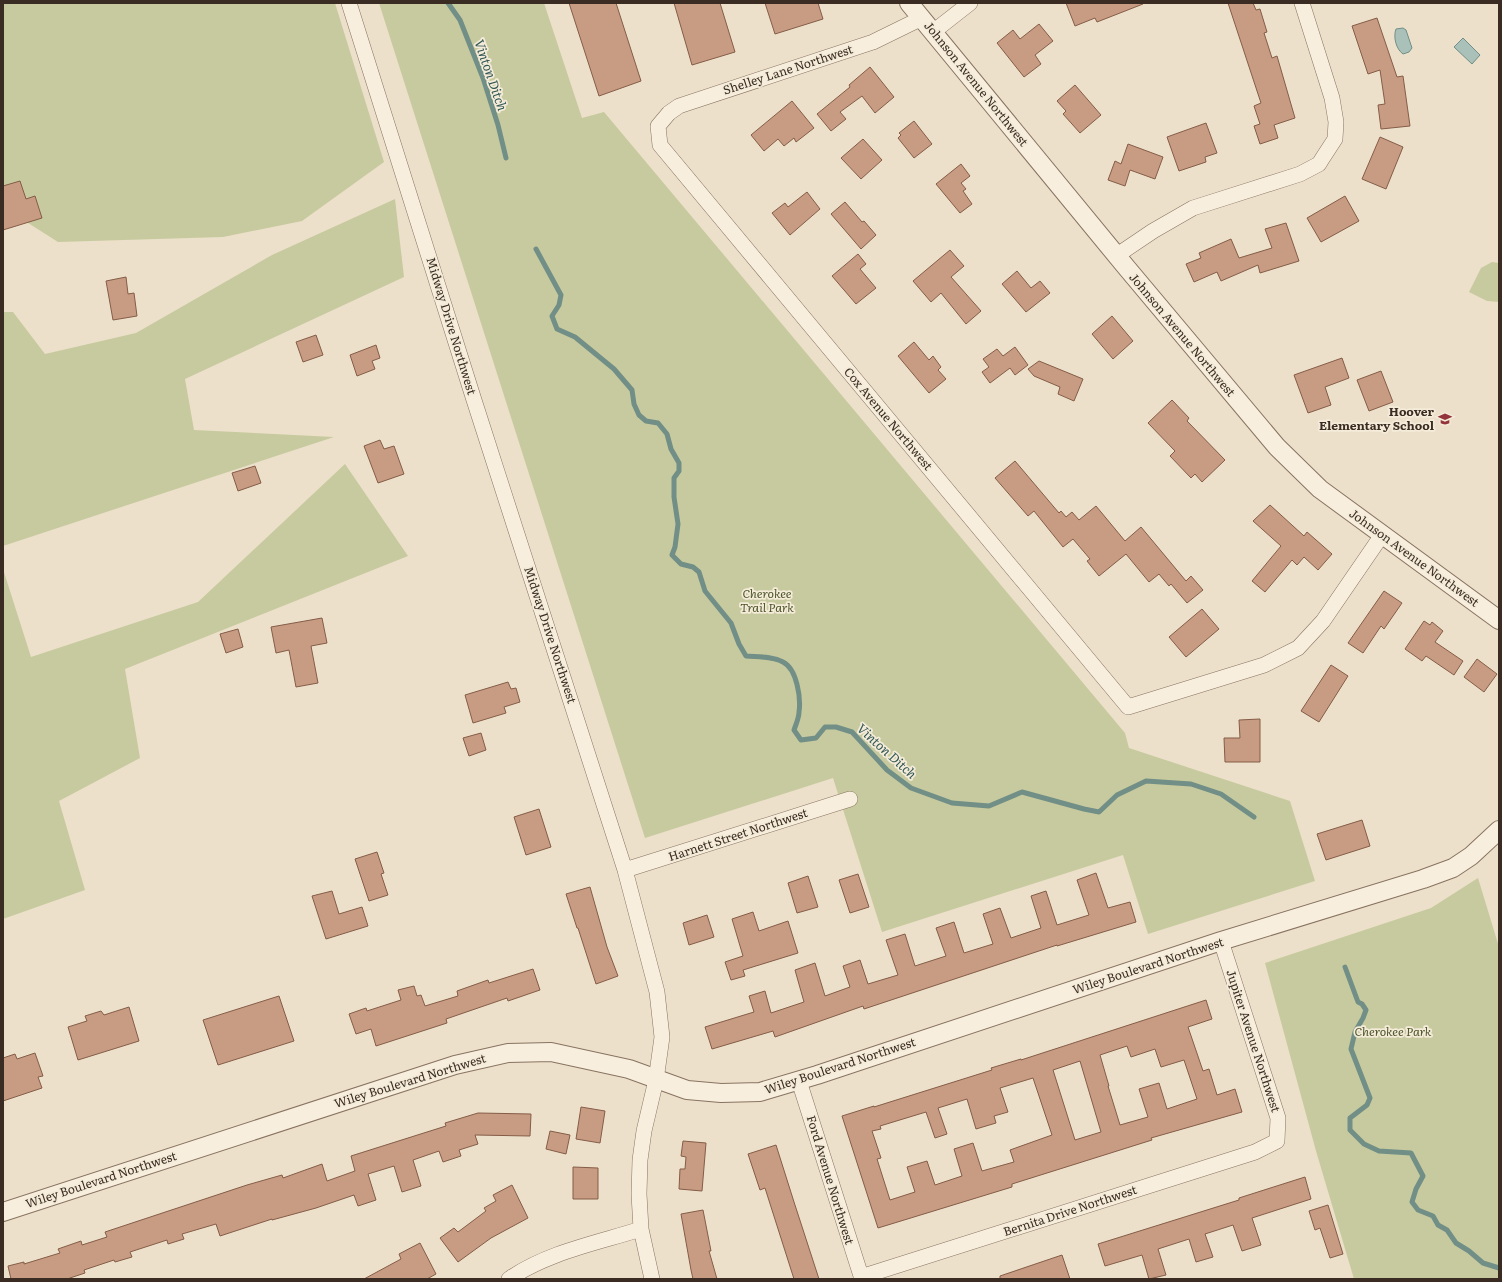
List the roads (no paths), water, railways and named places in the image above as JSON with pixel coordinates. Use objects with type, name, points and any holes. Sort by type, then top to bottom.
[{"type":"street","name":"Midway Drive Northwest","points":[[349,3],[474,400],[625,870],[657,992],[662,1037],[656,1080],[644,1131],[640,1160],[639,1194],[641,1229],[652,1279]]},
{"type":"street","name":"Johnson Avenue Northwest","points":[[909,3],[1116,256],[1277,447],[1320,489],[1499,620]]},
{"type":"street","points":[[933,32],[970,3]]},
{"type":"street","points":[[1116,256],[1153,231],[1193,208],[1300,174],[1318,164],[1325,155],[1335,139],[1336,122],[1332,98],[1302,3]]},
{"type":"street","name":"Shelley Lane Northwest","points":[[658,126],[679,106],[873,42],[922,18]]},
{"type":"street","name":"Cox Avenue Northwest","points":[[658,126],[660,145],[1128,708],[1264,666],[1298,648],[1323,621],[1382,535]]},
{"type":"street","name":"Harnett Street Northwest","points":[[625,870],[850,799]]},
{"type":"street","name":"Wiley Boulevard Northwest","points":[[3,1212],[455,1065],[508,1053],[551,1052],[629,1070],[687,1090],[721,1093],[760,1092],[799,1081],[1221,942],[1424,879],[1453,868],[1471,856],[1499,830]]},
{"type":"street","name":"Jupiter Avenue Northwest","points":[[1221,942],[1278,1118],[1277,1141]]},
{"type":"street","name":"Ford Avenue Northwest","points":[[799,1081],[861,1278]]},
{"type":"street","name":"Bernita Drive Northwest","points":[[861,1278],[1255,1152],[1277,1141]]},
{"type":"street","points":[[510,1279],[545,1259],[641,1229]]},
{"type":"water","points":[[1403,28],[1406,30],[1412,48],[1409,52],[1403,54],[1397,46],[1395,36],[1396,29]]},
{"type":"water","points":[[1463,38],[1480,55],[1472,64],[1454,47]]},
{"type":"waterway","name":"Vinton Ditch","points":[[448,3],[460,20],[483,78],[498,125],[506,158]]},
{"type":"waterway","name":"Vinton Ditch","points":[[536,249],[561,295],[559,305],[552,316],[557,329],[575,337],[614,369],[632,390],[634,404],[639,415],[646,421],[658,423],[667,434],[671,449],[679,463],[679,471],[674,478],[674,497],[678,524],[675,547],[672,555],[681,564],[693,567],[699,572],[705,591],[731,623],[739,644],[746,656],[765,657],[779,660],[788,666],[792,671],[799,692],[798,716],[794,730],[801,740],[816,738],[825,727],[836,727],[852,732],[887,770],[911,788],[952,803],[989,806],[1022,792],[1099,812],[1117,795],[1146,781],[1191,784],[1221,794],[1254,817]]},
{"type":"waterway","name":"Vinton Ditch","points":[[1345,967],[1358,1002],[1362,1004],[1366,1010],[1355,1032],[1351,1049],[1370,1098],[1367,1105],[1350,1118],[1350,1130],[1364,1144],[1379,1151],[1411,1153],[1423,1176],[1416,1189],[1412,1202],[1418,1210],[1433,1216],[1438,1225],[1447,1230],[1456,1243],[1469,1251],[1483,1263],[1499,1268]]},
{"type":"place","name":"Hoover Elementary School","points":[[1445,419]]},
{"type":"park label","name":"Cherokee Trail Park","points":[[767,601]]},
{"type":"park label","name":"Cherokee Park","points":[[1393,1032]]}]
